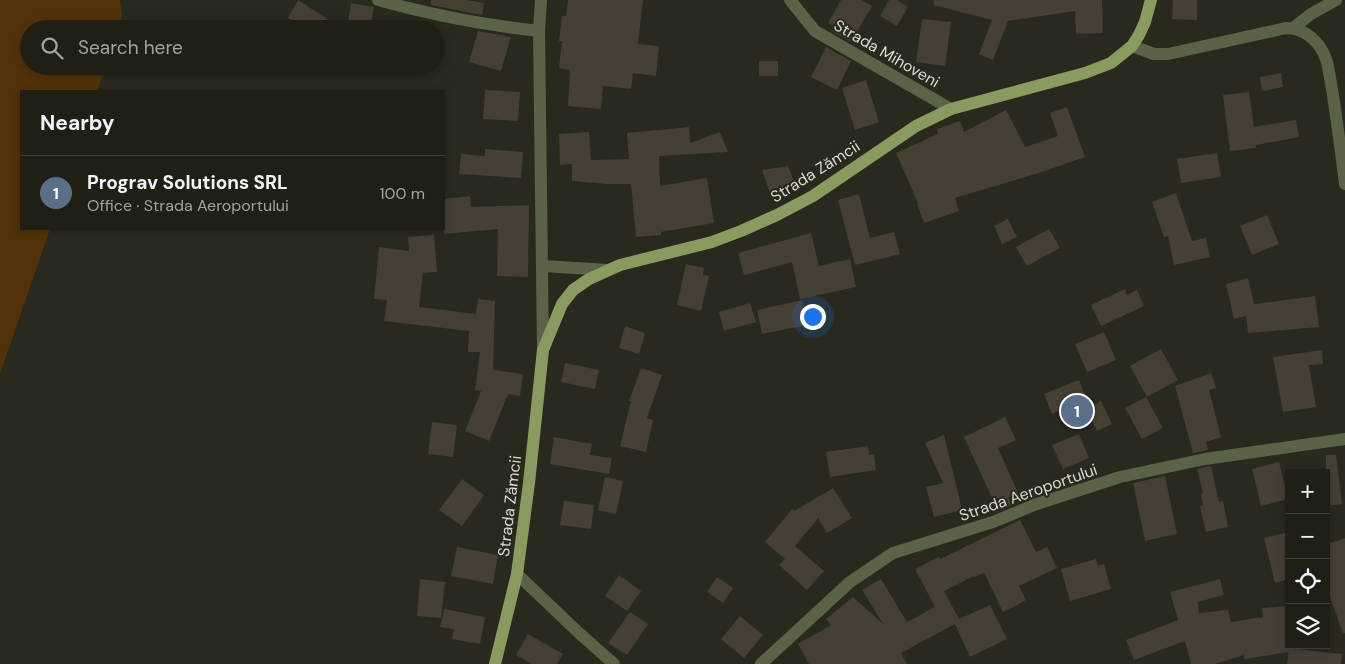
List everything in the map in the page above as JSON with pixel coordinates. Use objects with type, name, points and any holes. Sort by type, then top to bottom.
[{"type":"main road","points":[[1132,46],[1145,22],[1151,0]]},
{"type":"main road","name":"Strada Zămcii","points":[[496,664],[517,574],[543,350],[562,304],[573,290],[589,279],[626,263],[712,242],[778,215],[813,196],[916,126],[950,109],[1085,73],[1111,63],[1132,46]]},
{"type":"street","points":[[378,0],[416,11],[539,31]]},
{"type":"street","name":"Strada Zămcii","points":[[541,0],[539,31],[543,350]]},
{"type":"street","name":"Strada Mihoveni","points":[[790,0],[815,31],[950,109]]},
{"type":"street","points":[[1132,46],[1154,54],[1168,54],[1293,28],[1311,14],[1336,0]]},
{"type":"street","points":[[1293,28],[1311,37],[1326,59],[1336,112],[1345,184]]},
{"type":"street","points":[[543,266],[608,270]]},
{"type":"street","name":"Strada Aeroportului","points":[[761,664],[850,582],[893,552],[993,522],[1034,505],[1120,477],[1205,459],[1345,439]]},
{"type":"street","points":[[517,574],[614,664]]},
{"type":"shaded area","points":[[0,0],[120,0],[121,20],[20,20],[20,75],[103,75],[97,90],[20,90],[20,230],[50,230],[0,374]]},
{"type":"building","points":[[298,0],[329,20],[291,20],[288,18]]},
{"type":"building","points":[[431,0],[467,0],[484,3],[482,15],[431,5]]},
{"type":"building","points":[[568,0],[643,0],[638,44],[659,46],[656,76],[633,73],[631,89],[603,86],[601,109],[568,106],[570,70],[559,68],[562,41],[559,41],[562,16],[566,16]]},
{"type":"building","points":[[841,0],[862,0],[872,6],[851,42],[833,32],[836,27],[828,23]]},
{"type":"building","points":[[889,0],[897,0],[908,7],[897,26],[880,16]]},
{"type":"building","points":[[934,0],[1102,0],[1103,33],[1076,34],[1075,11],[1008,21],[993,60],[979,54],[992,20],[933,5]]},
{"type":"building","points":[[1173,0],[1197,0],[1197,20],[1172,19]]},
{"type":"building","points":[[351,3],[374,7],[372,20],[348,20]]},
{"type":"building","points":[[922,19],[951,22],[945,66],[916,62]]},
{"type":"building","points":[[478,31],[511,37],[501,71],[469,62]]},
{"type":"building","points":[[826,47],[851,61],[837,90],[811,77]]},
{"type":"building","points":[[759,61],[778,61],[778,76],[759,76]]},
{"type":"building","points":[[1281,73],[1283,87],[1262,91],[1260,77]]},
{"type":"building","points":[[866,80],[879,122],[855,130],[842,88]]},
{"type":"building","points":[[485,90],[520,92],[518,121],[483,119]]},
{"type":"building","points":[[1249,92],[1254,127],[1296,120],[1299,137],[1256,145],[1256,148],[1230,151],[1223,95]]},
{"type":"building","points":[[1067,107],[1085,157],[955,198],[959,211],[924,223],[918,203],[896,153],[938,134],[937,129],[960,121],[964,132],[1006,110],[1025,147],[1058,136],[1050,113]]},
{"type":"building","points":[[689,127],[690,143],[720,132],[728,152],[659,156],[660,186],[707,178],[714,223],[661,232],[661,235],[636,237],[631,184],[572,181],[572,164],[560,165],[559,134],[589,132],[591,160],[629,159],[627,133]]},
{"type":"building","points":[[485,149],[523,152],[521,178],[459,174],[461,154],[485,156]]},
{"type":"building","points":[[1217,153],[1221,177],[1181,183],[1177,159]]},
{"type":"building","points":[[788,166],[795,184],[770,193],[762,170]]},
{"type":"building","points":[[1176,193],[1192,241],[1206,238],[1210,257],[1174,265],[1168,236],[1164,237],[1152,202]]},
{"type":"building","points":[[859,194],[870,238],[894,232],[900,254],[855,265],[838,200]]},
{"type":"building","points":[[470,196],[471,207],[529,205],[528,277],[497,276],[498,229],[444,234],[445,199]]},
{"type":"building","points":[[1267,215],[1279,244],[1252,255],[1240,226]]},
{"type":"building","points":[[1008,219],[1017,237],[1002,244],[994,226]]},
{"type":"building","points":[[1049,229],[1060,248],[1027,266],[1016,247]]},
{"type":"building","points":[[811,233],[819,266],[850,259],[856,287],[800,299],[792,262],[744,275],[738,253]]},
{"type":"building","points":[[434,235],[437,272],[423,273],[419,307],[476,314],[478,299],[495,301],[493,370],[523,374],[520,396],[508,394],[489,441],[465,431],[481,391],[475,390],[480,352],[468,352],[469,331],[384,321],[387,300],[374,299],[379,247],[409,251],[408,237]]},
{"type":"building","points":[[686,264],[704,268],[703,275],[709,276],[701,311],[677,305]]},
{"type":"building","points":[[1248,278],[1254,304],[1315,296],[1319,327],[1248,333],[1246,316],[1234,319],[1226,284]]},
{"type":"building","points":[[1125,289],[1127,295],[1137,290],[1144,306],[1101,326],[1091,305]]},
{"type":"building","points":[[802,300],[807,325],[762,334],[757,310]]},
{"type":"building","points":[[750,303],[756,322],[724,331],[719,312]]},
{"type":"building","points":[[625,326],[645,333],[639,354],[619,348]]},
{"type":"building","points":[[1104,332],[1116,360],[1087,372],[1075,344]]},
{"type":"building","points":[[1161,349],[1178,380],[1147,397],[1130,366]]},
{"type":"building","points":[[1322,350],[1323,364],[1309,365],[1316,407],[1283,412],[1273,357]]},
{"type":"building","points":[[565,363],[599,370],[595,389],[561,382]]},
{"type":"building","points":[[641,368],[662,375],[647,418],[653,420],[646,452],[620,446],[631,401],[629,401]]},
{"type":"building","points":[[1211,373],[1216,388],[1209,390],[1221,437],[1206,442],[1208,450],[1193,453],[1175,386]]},
{"type":"building","points":[[1079,380],[1087,400],[1052,414],[1044,394]]},
{"type":"building","points":[[1146,397],[1163,428],[1142,439],[1125,408]]},
{"type":"building","points":[[1101,401],[1112,424],[1097,431],[1086,409]]},
{"type":"building","points":[[1005,417],[1016,440],[998,448],[1018,493],[1008,498],[1012,505],[998,511],[964,437]]},
{"type":"building","points":[[432,422],[457,425],[453,457],[428,454]]},
{"type":"building","points":[[1079,434],[1089,458],[1063,469],[1052,445]]},
{"type":"building","points":[[944,435],[962,510],[934,517],[926,487],[943,483],[925,443]]},
{"type":"building","points":[[554,437],[592,444],[590,455],[612,458],[609,474],[550,464]]},
{"type":"building","points":[[868,446],[869,455],[874,454],[876,470],[830,477],[826,452]]},
{"type":"building","points":[[1326,455],[1336,455],[1342,504],[1330,506],[1330,469],[1326,469]]},
{"type":"building","points":[[1279,462],[1285,487],[1285,500],[1261,506],[1252,469]]},
{"type":"building","points":[[1211,466],[1219,502],[1223,501],[1228,527],[1206,532],[1200,506],[1203,505],[1201,494],[1203,493],[1197,469]]},
{"type":"building","points":[[1165,476],[1177,534],[1145,541],[1133,483]]},
{"type":"building","points":[[605,477],[623,481],[616,514],[598,510]]},
{"type":"building","points":[[462,479],[484,495],[462,526],[439,510]]},
{"type":"building","points":[[833,488],[852,518],[827,533],[818,518],[795,546],[824,571],[807,590],[779,565],[785,559],[765,542],[792,509],[794,511]]},
{"type":"building","points":[[564,501],[594,505],[591,529],[560,525]]},
{"type":"building","points":[[1020,520],[1036,552],[1047,547],[1057,568],[1019,586],[1026,600],[1003,612],[984,573],[944,591],[959,619],[990,605],[1007,639],[970,657],[955,624],[901,653],[907,664],[809,664],[798,644],[831,625],[826,619],[853,597],[883,624],[862,590],[881,579],[907,622],[935,607],[915,569],[939,557],[940,559]]},
{"type":"building","points":[[1285,533],[1285,580],[1275,583],[1264,538]]},
{"type":"building","points":[[1345,538],[1345,633],[1343,633],[1330,597],[1330,544]]},
{"type":"building","points":[[457,547],[498,555],[493,584],[451,576]]},
{"type":"building","points":[[1096,559],[1098,566],[1104,564],[1111,589],[1070,601],[1061,569]]},
{"type":"building","points":[[619,575],[641,591],[627,611],[605,596]]},
{"type":"building","points":[[717,577],[733,588],[723,603],[707,592]]},
{"type":"building","points":[[420,579],[445,582],[441,618],[417,616]]},
{"type":"building","points":[[1220,579],[1224,595],[1198,602],[1199,613],[1228,610],[1231,622],[1263,617],[1262,608],[1285,606],[1285,649],[1289,649],[1289,652],[1244,659],[1244,655],[1215,664],[1191,664],[1185,641],[1134,660],[1126,640],[1178,620],[1170,592]]},
{"type":"building","points":[[444,609],[485,617],[480,644],[452,639],[454,629],[440,627]]},
{"type":"building","points":[[630,612],[648,624],[627,655],[608,643]]},
{"type":"building","points":[[740,616],[763,635],[744,658],[721,639]]},
{"type":"building","points":[[528,634],[563,654],[557,664],[532,664],[516,655]]},
{"type":"building","points":[[1289,649],[1342,654],[1341,664],[1287,664]]},
{"type":"place","name":"Prograv Solutions SRL","points":[[1077,411]]}]
